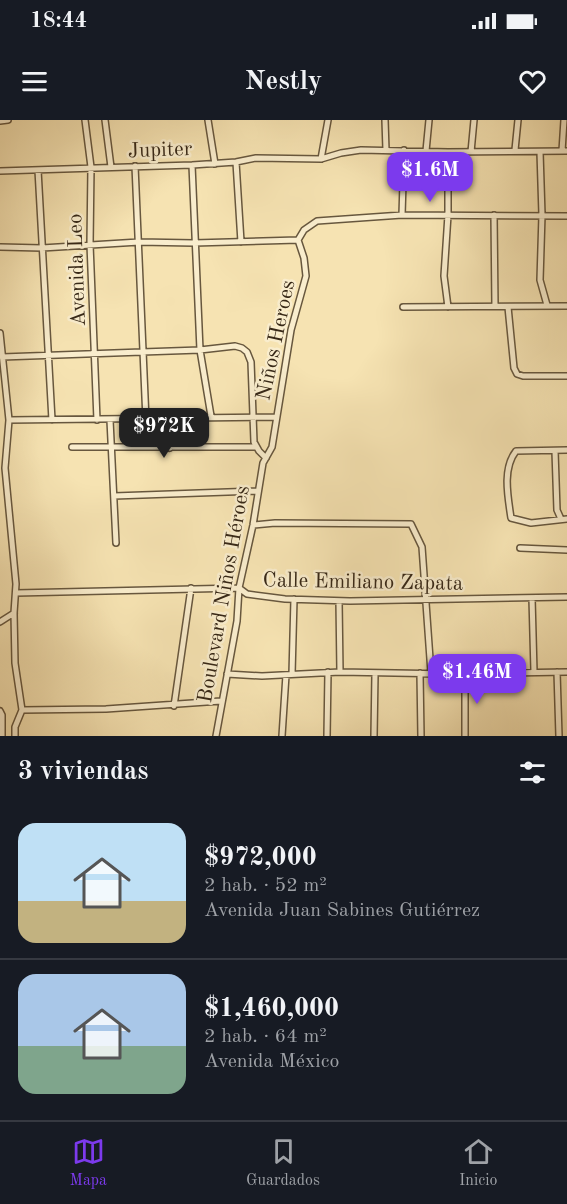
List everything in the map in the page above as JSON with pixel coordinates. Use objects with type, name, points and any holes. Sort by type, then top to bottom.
[{"type":"street","points":[[0,121],[8,120]]},
{"type":"street","name":"Avenida Leo","points":[[85,120],[91,167],[90,244],[97,420]]},
{"type":"street","points":[[105,120],[111,167]]},
{"type":"street","points":[[208,120],[215,164]]},
{"type":"street","points":[[321,159],[328,120]]},
{"type":"street","points":[[385,120],[386,150]]},
{"type":"street","points":[[426,151],[429,120]]},
{"type":"street","points":[[471,152],[474,120]]},
{"type":"street","points":[[514,150],[518,120]]},
{"type":"street","points":[[564,120],[565,151]]},
{"type":"street","name":"Jupiter","points":[[0,171],[215,164],[256,158],[321,159],[340,153],[386,150],[565,151]]},
{"type":"street","points":[[402,215],[404,150]]},
{"type":"street","points":[[448,152],[448,215],[444,276],[448,307]]},
{"type":"street","points":[[540,152],[542,215],[540,280],[546,305]]},
{"type":"street","points":[[236,162],[241,242]]},
{"type":"street","points":[[192,165],[200,350],[211,416]]},
{"type":"street","points":[[135,166],[146,420]]},
{"type":"street","points":[[38,170],[52,420]]},
{"type":"street","points":[[0,247],[42,248],[139,242],[298,240],[304,230],[317,221],[402,215],[567,216]]},
{"type":"street","points":[[494,215],[495,306]]},
{"type":"street","name":"Niños Heroes","points":[[266,458],[272,447],[291,330],[306,276],[304,258],[298,240]]},
{"type":"street","points":[[403,306],[567,306]]},
{"type":"street","points":[[508,307],[513,359],[518,374],[567,376]]},
{"type":"street","points":[[0,333],[9,420],[6,447],[6,488],[13,540],[16,593],[15,663],[22,710],[15,726],[15,736]]},
{"type":"street","points":[[1,357],[200,350],[235,346],[242,348],[248,352],[251,362],[252,432],[256,447],[266,458]]},
{"type":"street","points":[[9,420],[276,417]]},
{"type":"street","points":[[166,419],[166,440],[170,448]]},
{"type":"street","points":[[110,420],[116,543]]},
{"type":"street","points":[[72,447],[256,447]]},
{"type":"street","points":[[555,451],[557,510],[564,519],[546,523],[531,523],[511,518],[507,486],[511,458],[516,451],[567,450]]},
{"type":"street","name":"Boulevard Niños Héroes","points":[[216,736],[237,621],[239,588],[253,525],[263,463],[266,458]]},
{"type":"street","points":[[114,496],[258,491]]},
{"type":"street","points":[[253,525],[275,523],[411,524],[422,547],[431,673]]},
{"type":"street","points":[[520,548],[567,550]]},
{"type":"street","points":[[174,706],[191,588]]},
{"type":"street","name":"Calle Emiliano Zapata","points":[[16,593],[239,588],[247,594],[339,601],[567,597]]},
{"type":"street","points":[[532,598],[534,672]]},
{"type":"street","points":[[282,736],[294,599]]},
{"type":"street","points":[[339,601],[340,672]]},
{"type":"street","points":[[0,622],[14,613]]},
{"type":"street","points":[[327,736],[328,672]]},
{"type":"street","points":[[557,672],[559,736]]},
{"type":"street","points":[[226,674],[567,672]]},
{"type":"street","points":[[420,673],[421,736]]},
{"type":"street","points":[[465,673],[465,736]]},
{"type":"street","points":[[374,736],[375,674]]},
{"type":"street","points":[[22,710],[174,706],[221,701]]},
{"type":"street","points":[[0,711],[2,736]]}]
